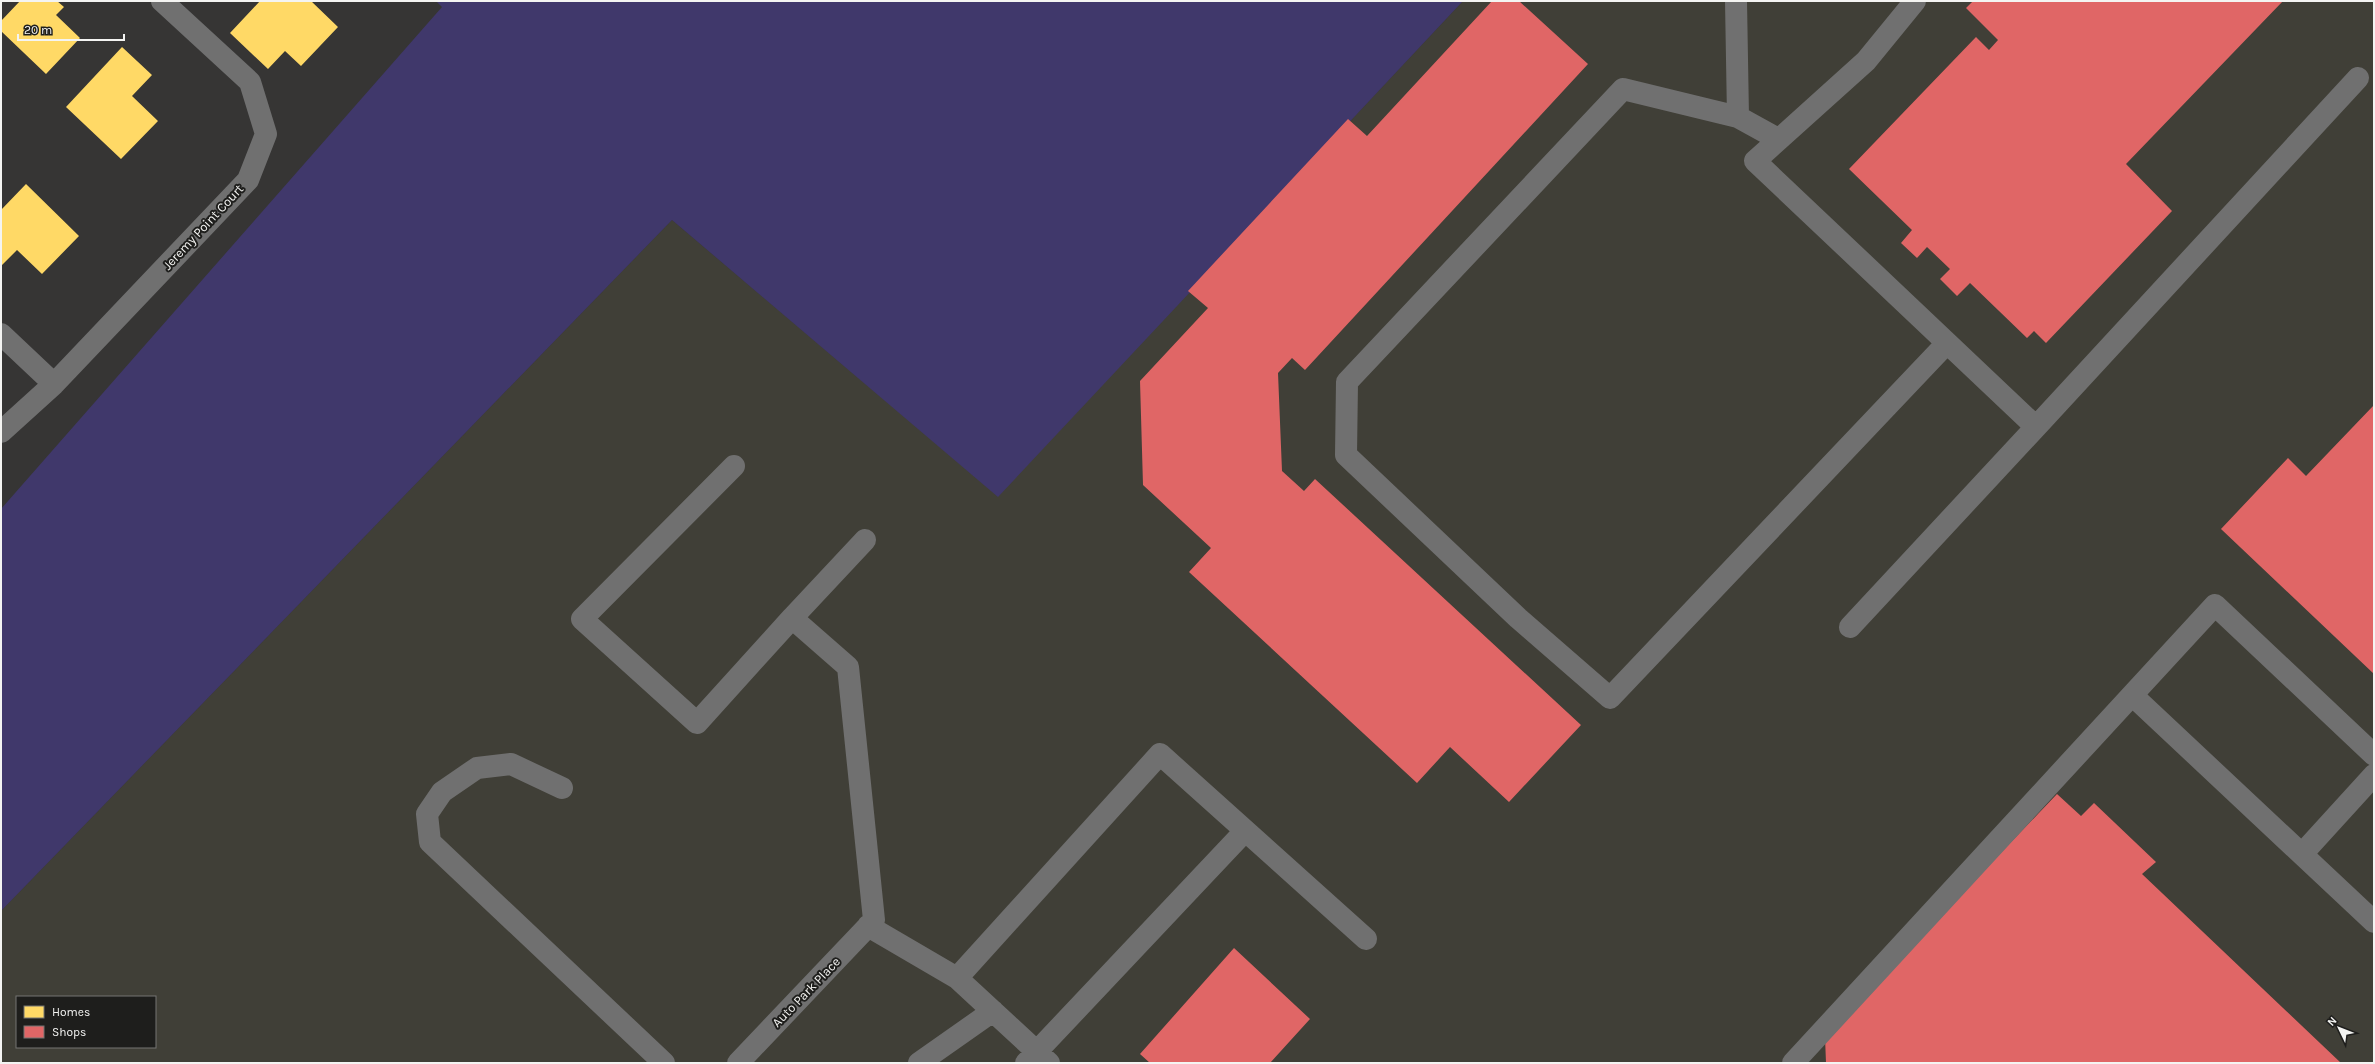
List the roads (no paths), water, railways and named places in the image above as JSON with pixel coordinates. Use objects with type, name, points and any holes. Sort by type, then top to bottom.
[{"type":"street","name":"Jeremy Point Court","points":[[1,432],[54,384],[248,180],[266,134],[250,82],[162,1]]},
{"type":"street","points":[[1736,1],[1738,116]]},
{"type":"street","points":[[1915,1],[1866,61],[1755,161],[2036,427]]},
{"type":"street","points":[[1850,627],[2358,78]]},
{"type":"street","points":[[1778,139],[1738,116],[1624,89],[1347,382],[1346,455],[1518,618],[1610,698],[1947,343]]},
{"type":"street","points":[[1,334],[54,384]]},
{"type":"street","points":[[734,466],[582,619],[697,723],[865,540]]},
{"type":"street","points":[[1793,1063],[2215,605],[2374,755]]},
{"type":"street","points":[[792,618],[848,667],[871,923],[957,978],[993,1011],[1037,1059],[1245,831]]},
{"type":"street","points":[[2132,695],[2374,922]]},
{"type":"street","points":[[957,978],[1160,754],[1366,939]]},
{"type":"street","points":[[562,788],[511,764],[477,768],[442,792],[427,814],[430,842],[664,1063]]},
{"type":"street","points":[[2302,854],[2374,774]]},
{"type":"street","name":"Auto Park Place","points":[[738,1063],[871,923]]},
{"type":"street","points":[[920,1063],[993,1011]]}]
